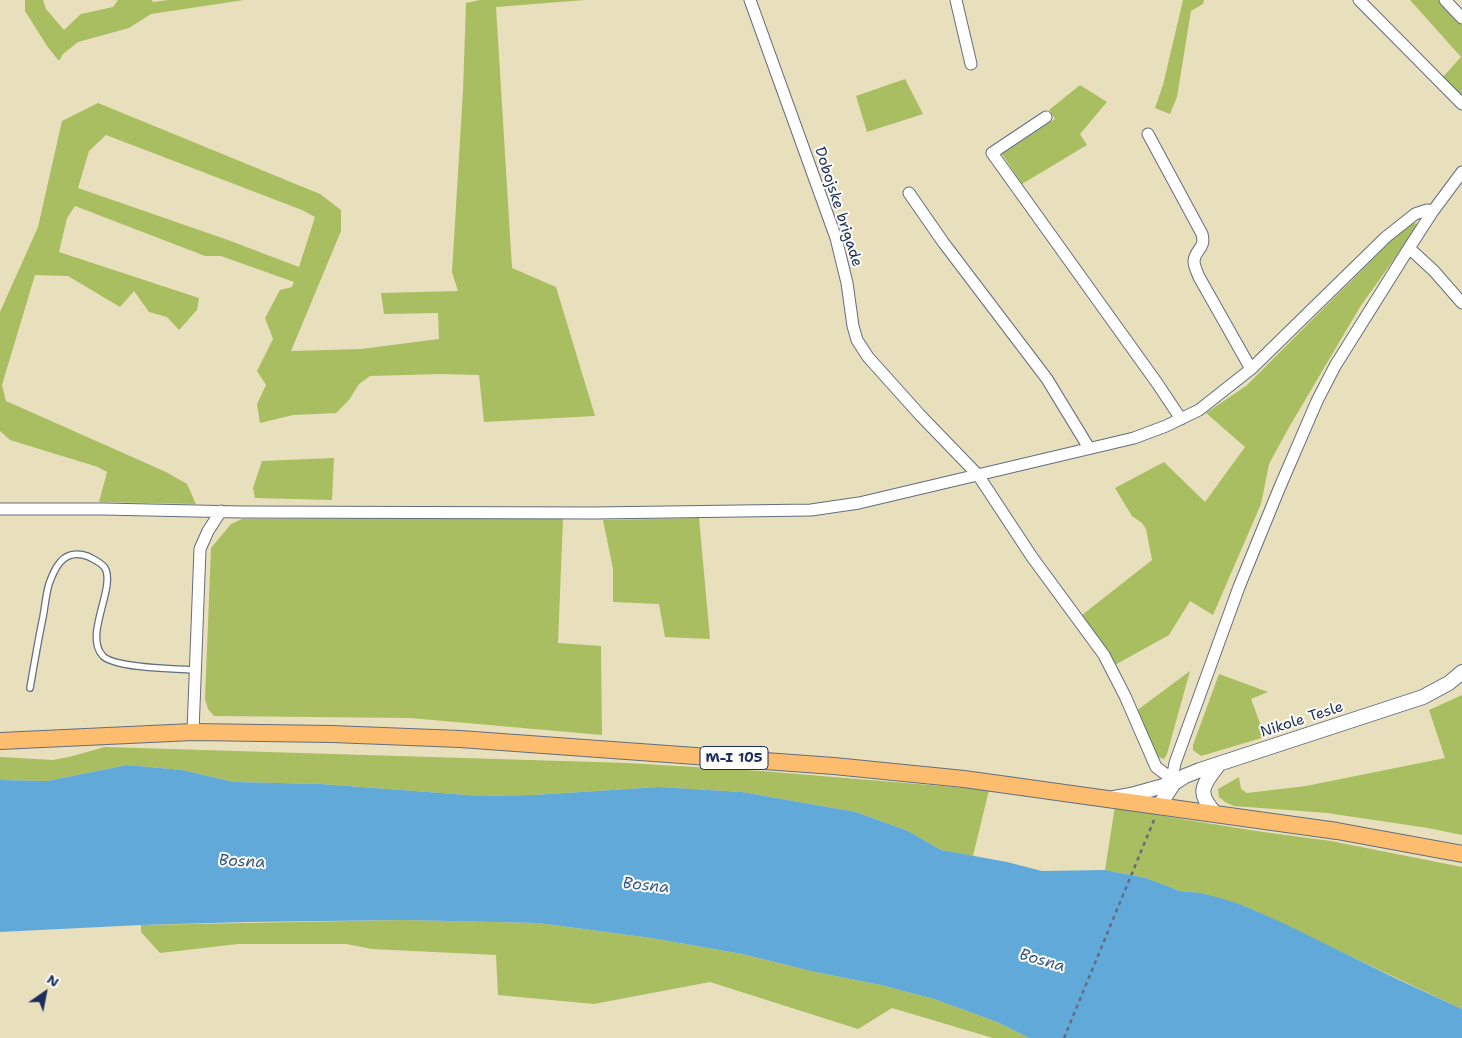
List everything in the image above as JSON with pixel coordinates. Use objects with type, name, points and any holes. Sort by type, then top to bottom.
[{"type":"main road","name":"M-I 105","points":[[0,741],[193,732],[332,734],[460,739],[834,766],[964,780],[1337,830],[1462,854]]},
{"type":"street","name":"Dobojske brigade","points":[[750,0],[836,238],[847,283],[853,326],[857,340],[868,357],[920,415],[978,475],[1032,557],[1104,655],[1125,696],[1156,767],[1173,781]]},
{"type":"street","points":[[956,0],[971,64]]},
{"type":"street","points":[[1359,0],[1462,104]]},
{"type":"street","points":[[1445,0],[1462,18]]},
{"type":"street","points":[[1046,117],[992,153],[1181,419]]},
{"type":"street","points":[[1148,134],[1202,234],[1202,246],[1194,259],[1199,277],[1251,369]]},
{"type":"street","points":[[1160,806],[1173,781],[1179,750],[1239,587],[1303,432],[1335,366],[1433,211],[1462,172]]},
{"type":"street","points":[[909,193],[1047,379],[1089,448]]},
{"type":"street","points":[[0,508],[596,513],[810,510],[859,503],[1134,438],[1181,419],[1198,410],[1251,369],[1386,237],[1416,214],[1427,210],[1433,211]]},
{"type":"street","points":[[1409,248],[1434,271],[1462,303]]},
{"type":"street","points":[[193,732],[200,549],[208,531],[221,511]]},
{"type":"street","name":"Nikole Tesle","points":[[1108,799],[1131,795],[1423,697],[1449,683],[1462,672]]},
{"type":"street","points":[[1216,814],[1207,805],[1203,798],[1203,792],[1208,778],[1219,764]]},
{"type":"lane","points":[[30,688],[49,584],[62,560],[75,554],[91,557],[100,563],[107,575],[96,635],[97,646],[102,656],[107,660],[121,664],[195,670]]},
{"type":"path","points":[[1064,1038],[1160,806]]},
{"type":"green space","points":[[25,0],[43,0],[46,9],[64,30],[81,14],[113,7],[118,0],[152,0],[153,2],[168,0],[244,0],[151,14],[129,28],[78,42],[63,54],[59,61],[25,11]]},
{"type":"green space","points":[[480,0],[585,0],[496,7],[512,268],[556,287],[595,416],[484,422],[479,375],[441,374],[370,376],[359,384],[349,400],[336,413],[293,415],[260,423],[257,404],[266,385],[257,371],[273,339],[265,318],[280,290],[292,287],[294,282],[221,256],[205,256],[75,206],[67,218],[59,252],[199,298],[197,310],[179,330],[167,317],[149,312],[134,291],[120,307],[68,276],[35,275],[2,385],[6,401],[166,472],[187,484],[196,504],[99,502],[107,472],[98,467],[10,440],[0,431],[0,312],[38,227],[62,121],[98,103],[320,194],[341,210],[341,231],[291,351],[361,349],[439,339],[438,313],[384,314],[381,293],[458,291],[452,272],[463,91],[466,3]],"holes":[[[106,135],[302,210],[315,217],[299,267],[228,240],[78,188],[89,151]]]},
{"type":"green space","points":[[1183,0],[1204,0],[1203,4],[1191,11],[1177,97],[1170,114],[1155,108],[1163,85]]},
{"type":"green space","points":[[1410,0],[1439,0],[1462,25],[1462,98],[1442,78],[1461,57]]},
{"type":"green space","points":[[905,79],[923,114],[867,132],[856,96]]},
{"type":"green space","points":[[1080,85],[1107,102],[1080,134],[1087,145],[1022,184],[1002,154],[1055,119],[1049,110]]},
{"type":"green space","points":[[1413,223],[1419,224],[1360,307],[1269,464],[1261,504],[1213,615],[1190,601],[1169,635],[1113,666],[1109,652],[1082,615],[1152,560],[1146,529],[1142,523],[1132,516],[1115,488],[1164,462],[1205,502],[1245,447],[1206,413],[1246,386],[1402,230]]},
{"type":"green space","points":[[334,458],[332,500],[255,498],[253,488],[262,461]]},
{"type":"green space","points":[[699,518],[710,639],[665,637],[659,604],[613,602],[613,569],[603,520]]},
{"type":"green space","points":[[242,519],[563,519],[558,643],[601,646],[602,735],[410,718],[214,716],[208,709],[205,699],[211,548],[231,524]]},
{"type":"green space","points":[[1190,671],[1167,754],[1164,759],[1158,757],[1136,711]]},
{"type":"green space","points":[[1219,674],[1268,692],[1251,699],[1265,737],[1201,756],[1193,750],[1193,745]]},
{"type":"green space","points":[[1462,695],[1462,835],[1327,813],[1234,806],[1219,797],[1218,789],[1239,777],[1241,789],[1247,793],[1306,786],[1445,758],[1429,710]]},
{"type":"green space","points":[[105,747],[627,763],[762,771],[989,790],[973,856],[941,850],[908,831],[856,812],[742,792],[659,787],[534,795],[481,796],[321,784],[234,782],[182,770],[127,765],[47,781],[0,780],[0,757],[53,760]]},
{"type":"green space","points":[[1115,806],[1169,817],[1331,841],[1462,867],[1462,1009],[1247,907],[1201,893],[1180,891],[1146,878],[1105,870]]},
{"type":"green space","points":[[403,920],[538,923],[651,938],[742,954],[815,972],[881,985],[934,999],[997,1022],[1029,1038],[993,1038],[892,1008],[858,1029],[710,982],[594,1004],[498,995],[496,955],[372,949],[346,944],[238,944],[160,953],[141,932],[141,925]]},
{"type":"water","name":"Bosna","points":[[127,765],[182,770],[234,782],[321,784],[481,796],[534,795],[659,787],[742,792],[856,812],[908,831],[941,850],[1007,862],[1042,871],[1105,870],[1146,878],[1180,891],[1201,893],[1247,907],[1462,1009],[1462,1038],[1029,1038],[997,1022],[934,999],[881,985],[815,972],[742,954],[651,938],[538,923],[403,920],[248,922],[0,932],[0,780],[47,781]]}]
